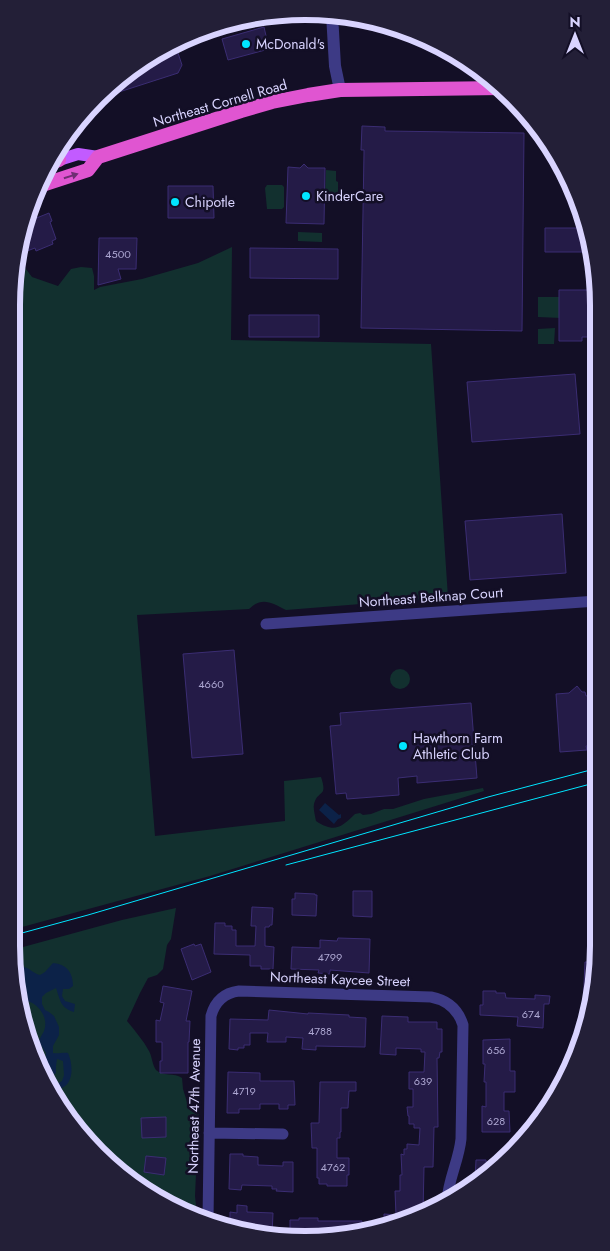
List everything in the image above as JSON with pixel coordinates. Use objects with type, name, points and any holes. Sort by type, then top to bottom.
[{"type":"highway","name":"Northeast Cornell Road","points":[[47,183],[88,170],[98,157],[272,102],[340,90],[489,88]]},
{"type":"main road","name":"Northeast Cornell Road","points":[[59,161],[78,154],[98,157]]},
{"type":"street","points":[[332,21],[335,66],[340,90]]},
{"type":"street","name":"Northeast Belknap Court","points":[[266,624],[590,601]]},
{"type":"street","name":"Northeast Kaycee Street","points":[[222,997],[232,992],[245,991],[431,997],[444,1000],[454,1008],[463,1025],[461,1147],[448,1193]]},
{"type":"street","name":"Northeast 47th Avenue","points":[[208,1214],[211,1016],[213,1009],[222,997]]},
{"type":"street","points":[[209,1133],[282,1134]]},
{"type":"green space","points":[[326,170],[336,171],[338,197],[325,197]]},
{"type":"green space","points":[[267,185],[282,185],[284,187],[284,207],[282,209],[267,209],[265,188]]},
{"type":"green space","points":[[298,232],[322,233],[322,242],[298,241]]},
{"type":"green space","points":[[232,247],[231,340],[431,344],[448,597],[286,610],[272,603],[263,602],[249,609],[137,615],[155,836],[285,821],[284,781],[321,777],[323,791],[316,799],[314,806],[316,821],[333,828],[346,823],[355,814],[371,814],[424,799],[483,788],[484,791],[210,876],[20,928],[20,305],[23,265],[32,277],[58,286],[71,269],[81,267],[92,268],[94,290],[198,263]]},
{"type":"green space","points":[[538,297],[561,297],[561,318],[538,317]]},
{"type":"green space","points":[[555,328],[554,344],[538,344],[538,329]]},
{"type":"green space","points":[[400,669],[407,672],[410,679],[407,686],[400,689],[393,686],[390,679],[393,672]]},
{"type":"green space","points":[[176,908],[171,939],[167,945],[163,969],[157,975],[148,978],[127,1021],[147,1047],[156,1070],[182,1078],[187,1102],[199,1107],[195,1196],[196,1209],[162,1193],[147,1183],[103,1148],[91,1134],[68,1104],[49,1072],[35,1038],[25,1002],[20,948],[122,920]]},
{"type":"water","points":[[325,803],[339,815],[341,814],[341,818],[334,824],[319,810]]},
{"type":"water","points":[[53,963],[65,967],[72,977],[73,986],[69,989],[63,989],[62,996],[65,1001],[75,1004],[74,1012],[63,1006],[56,988],[42,997],[42,1004],[45,1010],[54,1016],[59,1027],[59,1035],[53,1046],[53,1053],[68,1053],[71,1062],[69,1082],[60,1092],[57,1086],[62,1081],[64,1075],[63,1061],[57,1059],[56,1073],[52,1077],[45,1062],[46,1053],[39,1042],[45,1026],[44,1017],[39,1008],[27,1001],[25,1002],[21,967],[40,975]]},
{"type":"building","name":"McDonald's","points":[[264,27],[269,49],[228,60],[222,39]]},
{"type":"building","points":[[177,50],[182,65],[178,73],[116,93],[147,68]]},
{"type":"building","points":[[362,126],[385,127],[385,131],[524,133],[522,331],[361,328],[364,153],[364,150],[361,150]]},
{"type":"building","name":"KinderCare","points":[[304,164],[308,168],[325,168],[324,224],[286,223],[288,167],[300,168]]},
{"type":"building","points":[[168,186],[213,186],[214,218],[168,218]]},
{"type":"building","points":[[49,213],[56,239],[52,241],[53,244],[36,251],[35,248],[27,251],[26,247],[32,224],[35,223],[34,219]]},
{"type":"building","points":[[545,228],[579,228],[585,252],[545,252]]},
{"type":"building","points":[[99,238],[137,238],[136,269],[118,269],[121,279],[98,285]]},
{"type":"building","points":[[250,248],[338,249],[338,279],[250,278]]},
{"type":"building","points":[[559,290],[589,290],[590,337],[582,337],[582,341],[559,341]]},
{"type":"building","points":[[249,315],[319,315],[319,337],[249,337]]},
{"type":"building","points":[[575,374],[580,434],[472,442],[467,382]]},
{"type":"building","points":[[562,514],[566,573],[470,580],[465,521]]},
{"type":"building","points":[[234,650],[243,754],[192,758],[183,654]]},
{"type":"building","points":[[577,686],[582,692],[585,692],[586,696],[590,695],[590,746],[586,746],[587,750],[560,752],[556,694],[569,693]]},
{"type":"building","name":"Hawthorn Farm Athletic Club","points":[[471,703],[477,778],[417,783],[417,776],[398,778],[399,795],[347,799],[346,793],[336,794],[330,726],[341,725],[340,713]]},
{"type":"building","points":[[353,891],[372,891],[372,917],[353,916]]},
{"type":"building","points":[[295,893],[317,895],[316,916],[292,915],[292,899],[295,899]]},
{"type":"building","points":[[252,907],[273,908],[272,925],[265,927],[265,946],[274,947],[273,969],[261,969],[261,966],[250,966],[250,955],[214,954],[215,923],[225,923],[225,926],[232,926],[232,930],[236,930],[236,946],[255,946],[256,926],[251,926]]},
{"type":"building","points":[[338,938],[370,939],[369,973],[330,970],[330,974],[318,973],[319,970],[291,969],[292,947],[320,948],[320,940],[337,941]]},
{"type":"building","points":[[194,944],[195,946],[201,944],[211,972],[192,980],[181,949]]},
{"type":"building","points":[[585,962],[589,962],[588,983],[583,1008]]},
{"type":"building","points":[[163,986],[192,991],[186,1021],[190,1021],[188,1073],[160,1073],[162,1042],[156,1042],[156,1020],[160,1021],[164,1003],[160,1002]]},
{"type":"building","points":[[483,991],[505,993],[506,998],[535,999],[535,995],[550,996],[549,1004],[544,1004],[543,1028],[517,1026],[518,1017],[480,1015],[480,1005],[483,1005]]},
{"type":"building","points":[[269,1010],[308,1014],[349,1015],[349,1017],[366,1018],[365,1047],[316,1046],[316,1050],[302,1049],[303,1038],[286,1037],[286,1042],[267,1042],[268,1033],[250,1033],[250,1045],[244,1045],[244,1048],[238,1048],[238,1050],[229,1049],[230,1019],[268,1020]]},
{"type":"building","points":[[382,1016],[408,1017],[408,1022],[437,1022],[437,1029],[442,1029],[442,1052],[440,1052],[439,1058],[437,1058],[438,1127],[434,1127],[433,1167],[424,1167],[423,1205],[384,1220],[384,1214],[396,1215],[395,1191],[400,1191],[400,1175],[402,1175],[401,1154],[404,1155],[404,1149],[407,1149],[407,1144],[419,1145],[420,1128],[414,1128],[414,1124],[409,1124],[407,1107],[413,1107],[413,1089],[409,1089],[409,1072],[424,1072],[425,1052],[421,1052],[421,1049],[396,1048],[396,1055],[380,1054]]},
{"type":"building","points":[[510,1039],[510,1071],[515,1071],[515,1092],[504,1092],[504,1111],[509,1111],[510,1132],[482,1132],[482,1106],[486,1107],[483,1040]]},
{"type":"building","points":[[228,1072],[260,1073],[260,1081],[294,1081],[295,1105],[288,1105],[288,1109],[279,1109],[279,1104],[260,1104],[260,1109],[239,1109],[239,1113],[227,1113]]},
{"type":"building","points":[[320,1082],[356,1082],[356,1091],[349,1091],[348,1108],[341,1108],[341,1132],[340,1138],[337,1138],[337,1158],[349,1158],[347,1186],[319,1184],[319,1178],[317,1178],[317,1148],[312,1148],[311,1123],[319,1123]]},
{"type":"building","points":[[166,1117],[166,1137],[142,1138],[141,1118]]},
{"type":"building","points":[[230,1154],[258,1157],[258,1165],[283,1166],[283,1162],[293,1162],[293,1192],[276,1191],[277,1189],[272,1189],[272,1186],[242,1185],[241,1190],[229,1189]]},
{"type":"building","points":[[146,1156],[166,1158],[164,1175],[144,1172]]},
{"type":"building","points":[[476,1160],[490,1162],[478,1172],[475,1174]]},
{"type":"building","points":[[237,1205],[247,1206],[247,1212],[273,1213],[272,1229],[230,1221],[230,1212],[237,1213]]},
{"type":"building","points":[[299,1218],[318,1218],[318,1221],[362,1221],[362,1226],[342,1229],[290,1230],[290,1220],[299,1220]]},
{"type":"waterway","points":[[20,434],[22,439],[20,442]]},
{"type":"tram line","points":[[20,934],[488,797],[590,770]]},
{"type":"tram line","points":[[286,865],[590,784]]},
{"type":"place","name":"McDonald's","points":[[246,44]]},
{"type":"place","name":"KinderCare","points":[[306,196]]},
{"type":"place","name":"Chipotle","points":[[175,202]]},
{"type":"place","name":"Hawthorn Farm Athletic Club","points":[[403,746]]}]
